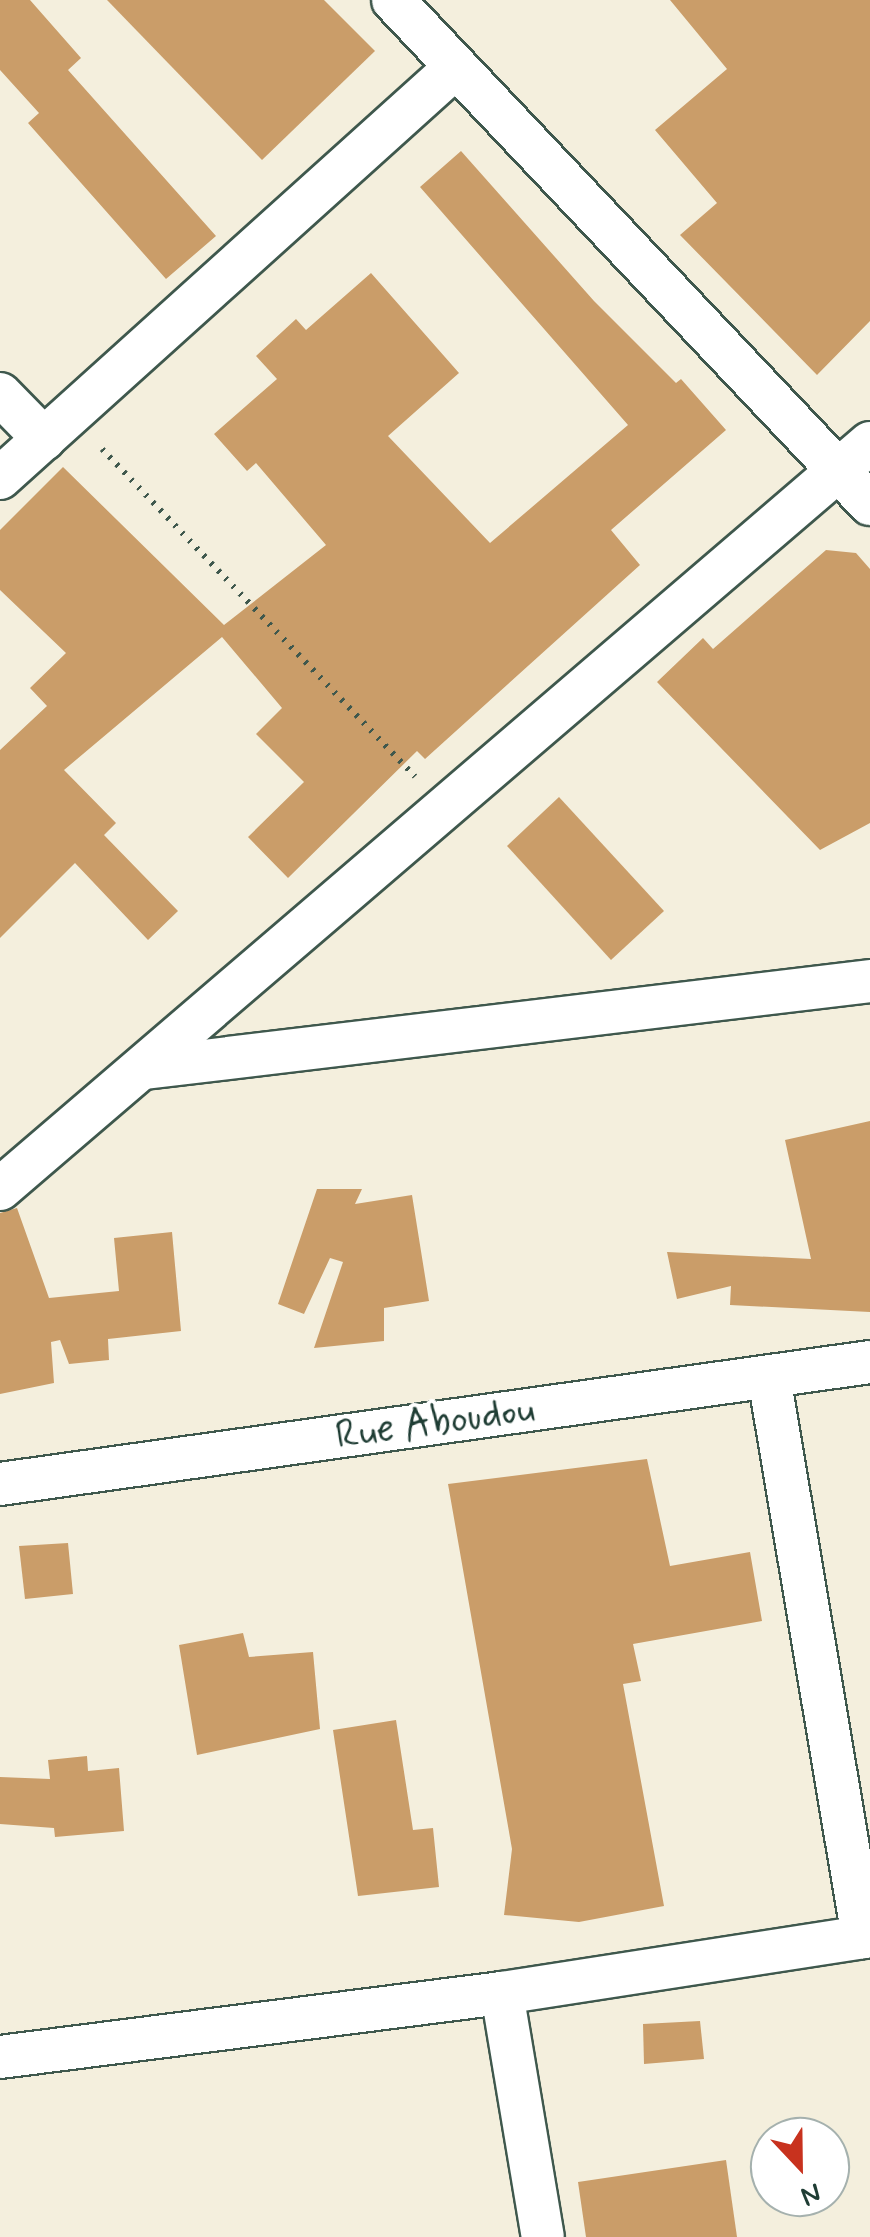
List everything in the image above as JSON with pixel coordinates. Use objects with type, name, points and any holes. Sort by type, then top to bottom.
[{"type":"street","points":[[393,0],[456,67],[855,456],[870,504]]},
{"type":"street","points":[[0,478],[456,67]]},
{"type":"street","points":[[0,394],[57,428]]},
{"type":"street","points":[[4,1177],[145,1068],[855,456]]},
{"type":"street","points":[[145,1068],[870,981]]},
{"type":"street","name":"Rue Aboudou","points":[[0,1484],[870,1362]]},
{"type":"street","points":[[0,2057],[502,1993],[866,1937],[769,1377]]},
{"type":"street","points":[[502,1993],[543,2237]]},
{"type":"path","points":[[57,428],[447,810]]},
{"type":"building","points":[[0,0],[30,0],[81,58],[68,70],[216,236],[166,279],[28,123],[39,113],[0,70]]},
{"type":"building","points":[[107,0],[324,0],[375,51],[262,160]]},
{"type":"building","points":[[670,0],[870,0],[870,321],[817,375],[680,235],[717,203],[655,130],[727,69]]},
{"type":"building","points":[[461,151],[594,301],[676,383],[681,379],[726,430],[611,530],[640,565],[425,759],[417,751],[288,878],[248,837],[304,782],[256,734],[282,708],[222,637],[64,770],[116,823],[104,835],[178,911],[148,940],[75,863],[0,938],[0,750],[47,706],[30,688],[66,653],[0,590],[0,530],[63,467],[224,625],[326,545],[256,463],[247,471],[214,434],[277,379],[256,356],[296,319],[306,330],[371,273],[459,373],[388,436],[490,543],[628,425],[420,187]]},
{"type":"building","points":[[826,550],[856,553],[870,569],[870,823],[820,850],[657,682],[703,638],[713,649]]},
{"type":"building","points":[[559,797],[664,911],[611,960],[507,846]]},
{"type":"building","points":[[870,1121],[870,1312],[730,1305],[731,1286],[677,1299],[667,1252],[811,1259],[785,1140]]},
{"type":"building","points":[[317,1189],[362,1189],[355,1204],[412,1195],[429,1301],[384,1308],[384,1341],[314,1348],[343,1262],[330,1258],[304,1314],[278,1304]]},
{"type":"building","points":[[17,1208],[49,1298],[119,1291],[114,1238],[172,1232],[181,1331],[108,1339],[109,1360],[69,1364],[60,1340],[51,1342],[54,1383],[0,1394],[0,1213]]},
{"type":"building","points":[[647,1459],[670,1566],[750,1552],[762,1621],[633,1644],[641,1681],[623,1684],[664,1906],[579,1922],[504,1915],[512,1849],[448,1484]]},
{"type":"building","points":[[68,1543],[73,1594],[25,1599],[19,1546]]},
{"type":"building","points":[[243,1633],[249,1657],[313,1652],[320,1729],[197,1755],[179,1645]]},
{"type":"building","points":[[396,1720],[413,1830],[433,1828],[439,1887],[358,1896],[333,1730]]},
{"type":"building","points":[[87,1756],[88,1771],[119,1768],[124,1831],[55,1837],[54,1828],[0,1824],[0,1777],[50,1779],[48,1760]]},
{"type":"building","points":[[700,2021],[704,2059],[644,2064],[643,2024]]},
{"type":"building","points":[[726,2160],[737,2237],[586,2237],[578,2182]]}]
